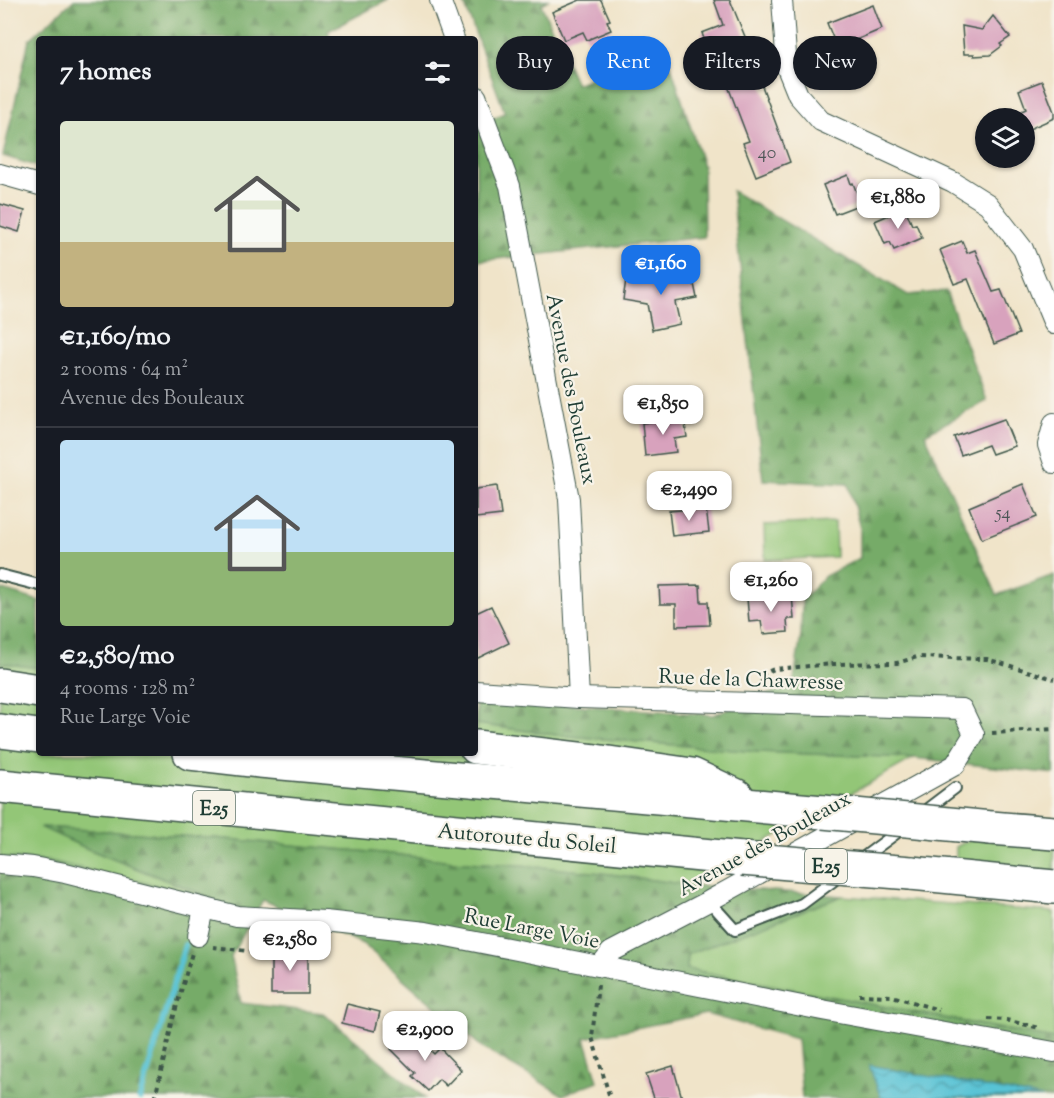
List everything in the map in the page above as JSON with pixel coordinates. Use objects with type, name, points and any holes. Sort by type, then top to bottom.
[{"type":"highway","points":[[0,685],[36,691]]},
{"type":"highway","points":[[0,731],[36,736]]},
{"type":"highway","points":[[478,747],[692,775],[757,806]]},
{"type":"highway","points":[[218,756],[1054,833]]},
{"type":"highway","name":"Autoroute du Soleil","points":[[6,789],[1054,887]]},
{"type":"street","points":[[440,0],[453,36]]},
{"type":"street","points":[[785,1],[787,68],[798,95],[821,121],[953,182],[988,204],[1023,249],[1054,324]]},
{"type":"street","name":"Avenue des Bouleaux","points":[[478,101],[510,186],[569,500],[579,698]]},
{"type":"street","points":[[0,174],[36,184]]},
{"type":"street","points":[[1054,423],[1048,445],[1054,464]]},
{"type":"street","name":"Rue de la Chawresse","points":[[478,691],[579,698],[962,709],[974,734]]},
{"type":"street","name":"Avenue des Bouleaux","points":[[600,966],[611,952],[709,901],[955,765],[974,734]]},
{"type":"street","name":"Rue Large Voie","points":[[0,864],[65,873],[237,916],[325,921],[426,932],[822,1010],[1054,1052]]},
{"type":"street","points":[[196,941],[204,909]]},
{"type":"lane","points":[[0,576],[36,584]]},
{"type":"lane","points":[[709,901],[735,930],[802,904],[955,788]]},
{"type":"path","points":[[758,704],[762,674],[774,669],[833,664],[897,663],[917,657],[987,659],[1054,679]]},
{"type":"path","points":[[974,734],[1054,729]]},
{"type":"path","points":[[155,1098],[173,1019],[196,941],[256,952]]},
{"type":"path","points":[[600,966],[592,1037],[610,1098]]},
{"type":"green space","points":[[74,0],[388,0],[328,31],[329,36],[36,36],[36,166],[3,156],[29,40]]},
{"type":"green space","points":[[463,0],[548,0],[541,4],[555,36],[496,36],[496,89]]},
{"type":"green space","points":[[671,66],[703,166],[704,237],[478,261],[478,124],[505,113],[496,90],[574,90],[574,79],[576,84],[586,80],[586,90],[671,90]]},
{"type":"green space","points":[[732,191],[908,295],[946,291],[987,401],[925,434],[997,595],[1054,575],[1054,774],[914,758],[758,752],[557,735],[478,724],[478,698],[713,715],[793,685],[801,635],[802,600],[825,576],[860,558],[860,528],[848,484],[763,480]]},
{"type":"green space","points":[[835,522],[836,557],[765,560],[764,525]]},
{"type":"green space","points":[[0,589],[36,600],[36,668],[0,663]]},
{"type":"green space","points":[[0,663],[36,668],[36,756],[478,756],[478,724],[557,735],[758,752],[914,758],[689,885],[520,865],[462,862],[213,838],[42,827],[88,849],[219,900],[53,862],[0,857]]},
{"type":"green space","points":[[40,827],[213,838],[602,873],[689,885],[842,896],[688,954],[687,969],[1054,1039],[1054,1098],[802,1098],[797,1039],[706,1014],[585,1038],[598,1081],[563,1095],[484,1049],[363,944],[263,900],[231,956],[241,1003],[323,1013],[425,1098],[0,1098],[0,857],[53,862],[212,898],[88,849]]},
{"type":"green space","points":[[972,838],[1054,846],[1054,873],[956,864],[956,847]]},
{"type":"green space","points":[[842,896],[1054,912],[1054,1039],[687,969],[688,954]]},
{"type":"water","points":[[869,1065],[1043,1098],[881,1098]]},
{"type":"building","points":[[580,0],[601,0],[610,20],[607,21],[611,30],[597,36],[586,36],[586,38],[583,32],[574,36],[562,36],[552,12]]},
{"type":"building","points":[[714,0],[730,0],[745,36],[703,36],[702,33],[723,25]]},
{"type":"building","points":[[873,5],[882,29],[865,36],[832,36],[827,23]]},
{"type":"building","points":[[993,16],[1010,37],[990,55],[964,54],[962,26],[982,30]]},
{"type":"building","points":[[1042,81],[1054,112],[1054,118],[1035,127],[1035,108],[1026,108],[1019,90]]},
{"type":"building","points":[[729,90],[764,90],[790,162],[756,176],[743,143],[749,141]]},
{"type":"building","points":[[848,175],[861,204],[835,214],[823,185]]},
{"type":"building","points":[[0,204],[25,211],[19,232],[0,226]]},
{"type":"building","points":[[905,208],[912,225],[916,224],[922,238],[894,250],[890,242],[885,244],[875,221]]},
{"type":"building","points":[[962,241],[967,253],[975,250],[993,292],[1001,290],[1019,334],[994,344],[968,279],[954,284],[940,250]]},
{"type":"building","points":[[691,270],[697,298],[675,302],[680,324],[652,330],[647,304],[623,300],[627,273],[657,278]]},
{"type":"building","points":[[684,418],[687,437],[674,439],[676,452],[645,456],[642,423]]},
{"type":"building","points":[[1004,419],[1015,446],[992,454],[988,445],[961,455],[954,437]]},
{"type":"building","points":[[1023,484],[1037,517],[982,539],[969,507]]},
{"type":"building","points":[[497,486],[501,515],[478,518],[478,489]]},
{"type":"building","points":[[706,508],[709,532],[672,536],[669,511]]},
{"type":"building","points":[[700,585],[701,602],[708,602],[710,625],[676,626],[676,604],[660,604],[659,586]]},
{"type":"building","points":[[792,595],[794,619],[787,619],[788,632],[763,634],[761,621],[749,622],[747,598]]},
{"type":"building","points":[[491,606],[509,643],[478,658],[478,612]]},
{"type":"building","points":[[271,951],[308,951],[308,994],[271,994]]},
{"type":"building","points":[[347,1004],[380,1012],[375,1031],[342,1023]]},
{"type":"building","points":[[410,1030],[434,1054],[440,1048],[461,1070],[446,1086],[439,1079],[428,1091],[412,1076],[415,1073],[391,1049]]},
{"type":"building","points":[[673,1066],[682,1098],[654,1098],[646,1074]]},
{"type":"waterway","points":[[140,1098],[185,945]]}]
